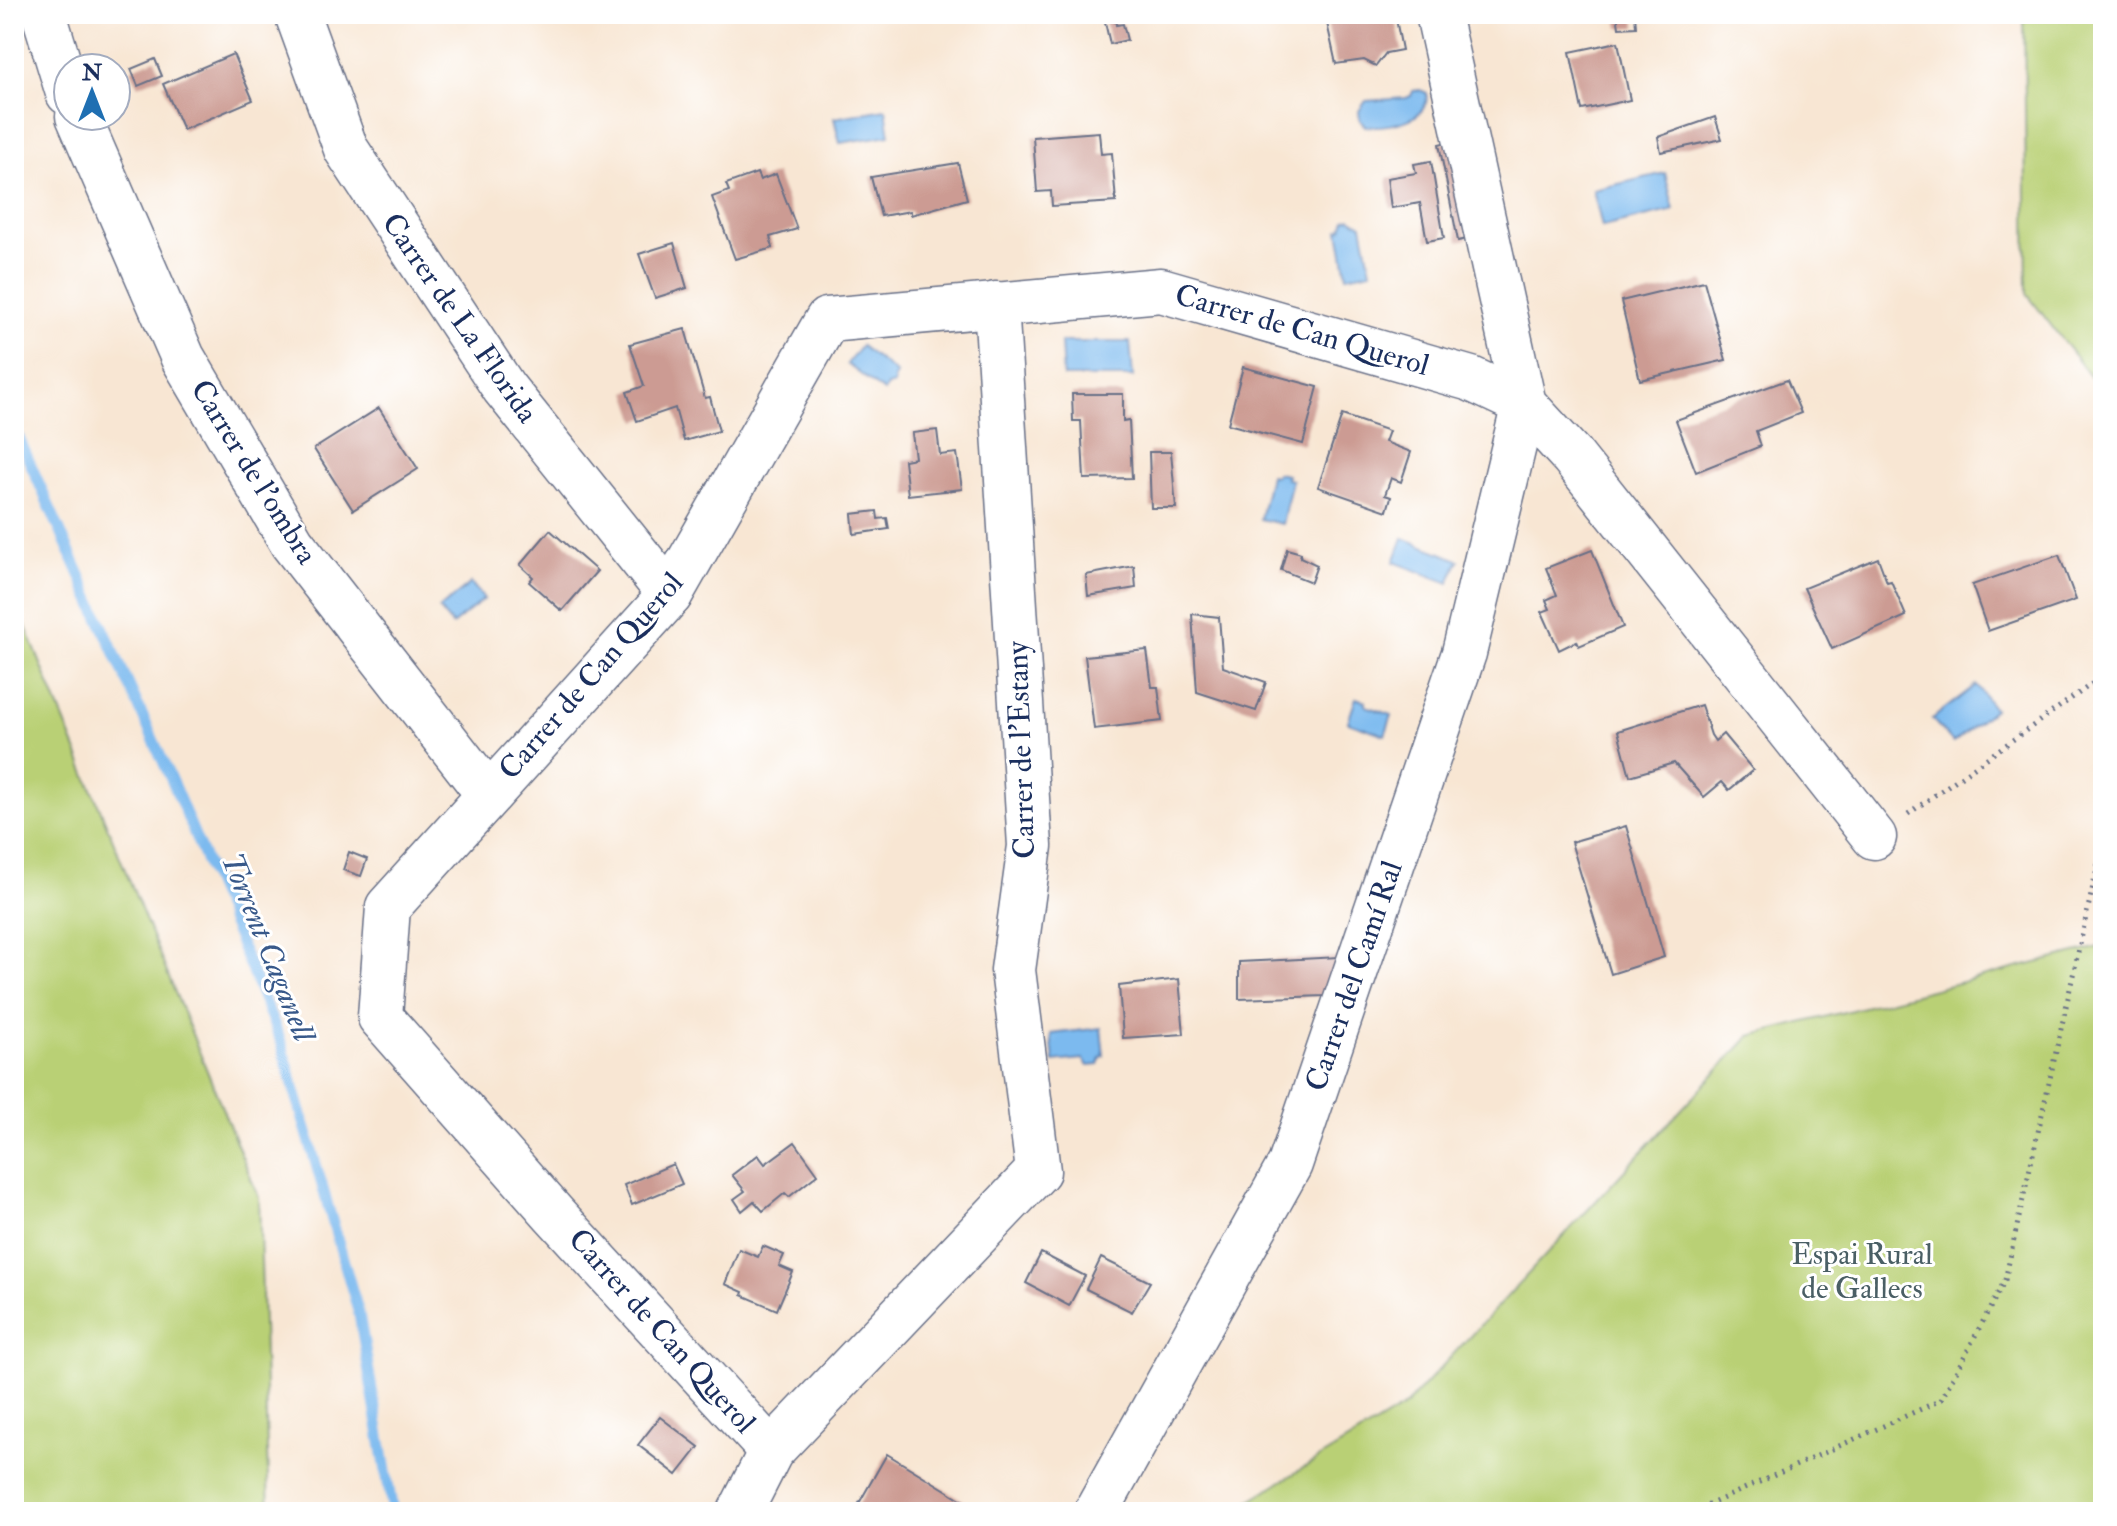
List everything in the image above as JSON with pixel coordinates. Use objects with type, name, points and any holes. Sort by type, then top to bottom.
[{"type":"street","points":[[44,14],[56,52]]},
{"type":"street","name":"Carrer de La Florida","points":[[297,14],[346,149],[504,388],[670,595]]},
{"type":"street","points":[[1438,14],[1524,404],[1572,456],[1874,837]]},
{"type":"street","name":"Carrer de l'ombra","points":[[85,132],[183,358],[292,543],[488,794]]},
{"type":"street","name":"Carrer de Can Querol","points":[[771,1451],[553,1213],[380,1017],[388,907],[670,595],[827,320],[1161,290],[1471,379],[1524,404]]},
{"type":"street","name":"Carrer de l'Estany","points":[[740,1512],[771,1451],[1038,1171],[1013,970],[1030,846],[996,304]]},
{"type":"street","name":"Carrer del Camí Ral","points":[[1096,1512],[1290,1164],[1464,653],[1524,404]]},
{"type":"path","points":[[1874,837],[2103,676]]},
{"type":"path","points":[[1693,1512],[1941,1400],[2005,1280],[2103,841]]},
{"type":"green space","points":[[2024,14],[2103,14],[2103,393],[2027,294]]},
{"type":"green space","points":[[14,598],[259,1198],[269,1512],[14,1512]]},
{"type":"green space","name":"Espai Rural de Gallecs","points":[[2103,946],[2103,1512],[1231,1512],[1405,1406],[1750,1036]]},
{"type":"water","points":[[1413,91],[1427,93],[1426,103],[1414,117],[1394,124],[1374,126],[1365,126],[1360,120],[1359,111],[1366,101],[1406,98]]},
{"type":"water","points":[[886,109],[890,135],[840,143],[834,118]]},
{"type":"water","points":[[1665,173],[1674,210],[1602,227],[1593,190]]},
{"type":"water","points":[[1351,218],[1362,225],[1371,271],[1347,276],[1339,230],[1345,220]]},
{"type":"water","points":[[1061,342],[1130,342],[1133,377],[1063,377]]},
{"type":"water","points":[[861,346],[897,374],[894,384],[887,386],[884,392],[847,364]]},
{"type":"water","points":[[1276,473],[1287,475],[1286,479],[1292,480],[1282,524],[1260,519],[1270,475],[1275,476]]},
{"type":"water","points":[[1403,538],[1459,560],[1449,583],[1394,562]]},
{"type":"water","points":[[471,583],[484,599],[452,625],[439,609]]},
{"type":"water","points":[[1976,685],[1994,709],[1953,743],[1932,719]]},
{"type":"water","points":[[1356,698],[1366,701],[1366,706],[1392,715],[1385,735],[1348,722]]},
{"type":"water","points":[[1101,1028],[1104,1056],[1099,1065],[1088,1066],[1083,1059],[1054,1062],[1051,1034]]},
{"type":"building","points":[[1204,14],[1230,14],[1230,15],[1206,21]]},
{"type":"building","points":[[1325,14],[1395,14],[1402,50],[1386,53],[1376,66],[1364,60],[1336,64]]},
{"type":"building","points":[[1617,14],[1635,14],[1636,27],[1619,28]]},
{"type":"building","points":[[1115,18],[1116,25],[1123,24],[1127,40],[1110,44],[1105,22]]},
{"type":"building","points":[[1618,42],[1630,100],[1582,110],[1570,52]]},
{"type":"building","points":[[233,54],[253,100],[183,130],[163,84]]},
{"type":"building","points":[[155,59],[162,76],[138,86],[132,69]]},
{"type":"building","points":[[1715,117],[1722,139],[1661,152],[1658,137]]},
{"type":"building","points":[[1099,132],[1101,154],[1112,153],[1116,202],[1052,206],[1051,191],[1037,192],[1033,137]]},
{"type":"building","points":[[1448,142],[1467,239],[1458,241],[1439,144]]},
{"type":"building","points":[[1431,161],[1444,238],[1427,241],[1420,203],[1391,208],[1387,178],[1416,173],[1414,164]]},
{"type":"building","points":[[958,163],[967,199],[911,215],[911,211],[881,216],[871,177]]},
{"type":"building","points":[[757,173],[760,180],[776,174],[797,229],[770,237],[773,248],[735,259],[712,197],[729,191],[726,184]]},
{"type":"building","points":[[674,243],[687,288],[655,298],[639,254]]},
{"type":"building","points":[[1704,281],[1726,360],[1640,380],[1621,301]]},
{"type":"building","points":[[685,329],[705,398],[710,397],[719,431],[684,441],[675,408],[637,421],[627,392],[644,386],[630,344]]},
{"type":"building","points":[[1243,367],[1318,387],[1303,444],[1228,424]]},
{"type":"building","points":[[1787,380],[1801,413],[1756,431],[1761,446],[1696,472],[1676,420]]},
{"type":"building","points":[[1072,394],[1123,394],[1123,421],[1129,420],[1132,478],[1084,479],[1081,421],[1073,421]]},
{"type":"building","points":[[379,408],[418,469],[353,510],[314,449]]},
{"type":"building","points":[[1342,415],[1389,431],[1385,442],[1411,452],[1401,482],[1391,478],[1385,495],[1391,497],[1387,511],[1318,487]]},
{"type":"building","points":[[937,430],[940,455],[957,453],[962,489],[908,495],[904,460],[915,458],[912,433]]},
{"type":"building","points":[[1149,452],[1171,452],[1176,508],[1151,508]]},
{"type":"building","points":[[877,511],[878,519],[887,518],[889,529],[854,534],[852,514]]},
{"type":"building","points":[[550,530],[597,571],[562,611],[529,582],[533,577],[520,565]]},
{"type":"building","points":[[1287,549],[1301,553],[1300,557],[1317,565],[1311,582],[1281,570]]},
{"type":"building","points":[[1592,550],[1623,627],[1579,646],[1577,641],[1559,650],[1542,612],[1550,609],[1546,600],[1557,595],[1546,568]]},
{"type":"building","points":[[2059,555],[2076,600],[1988,631],[1972,585]]},
{"type":"building","points":[[1878,558],[1906,616],[1832,649],[1804,588]]},
{"type":"building","points":[[1134,566],[1136,588],[1088,596],[1086,575]]},
{"type":"building","points":[[1192,614],[1219,617],[1223,667],[1266,682],[1256,711],[1197,692]]},
{"type":"building","points":[[1147,650],[1152,687],[1158,687],[1162,721],[1094,729],[1085,656]]},
{"type":"building","points":[[1701,705],[1715,741],[1723,734],[1753,770],[1729,790],[1722,782],[1704,797],[1674,763],[1630,776],[1618,731]]},
{"type":"building","points":[[1626,826],[1664,957],[1611,974],[1571,842]]},
{"type":"building","points":[[349,852],[367,859],[361,876],[343,870]]},
{"type":"building","points":[[1339,957],[1325,996],[1239,999],[1239,962]]},
{"type":"building","points":[[1179,979],[1184,1034],[1123,1038],[1119,986]]},
{"type":"building","points":[[795,1142],[818,1174],[789,1197],[785,1193],[763,1211],[754,1201],[742,1211],[734,1199],[745,1191],[732,1175],[758,1155],[765,1164]]},
{"type":"building","points":[[673,1164],[682,1184],[632,1205],[624,1185]]},
{"type":"building","points":[[763,1246],[784,1255],[779,1266],[793,1272],[777,1310],[725,1284],[739,1249],[758,1257]]},
{"type":"building","points":[[1041,1253],[1085,1276],[1069,1306],[1026,1283]]},
{"type":"building","points":[[1101,1258],[1150,1282],[1132,1312],[1086,1289]]},
{"type":"building","points":[[660,1417],[699,1447],[677,1475],[638,1445]]},
{"type":"building","points":[[887,1454],[982,1512],[871,1512],[858,1505]]},
{"type":"waterway","name":"Torrent Caganell","points":[[14,427],[178,795],[280,1039],[359,1314],[393,1512]]}]
